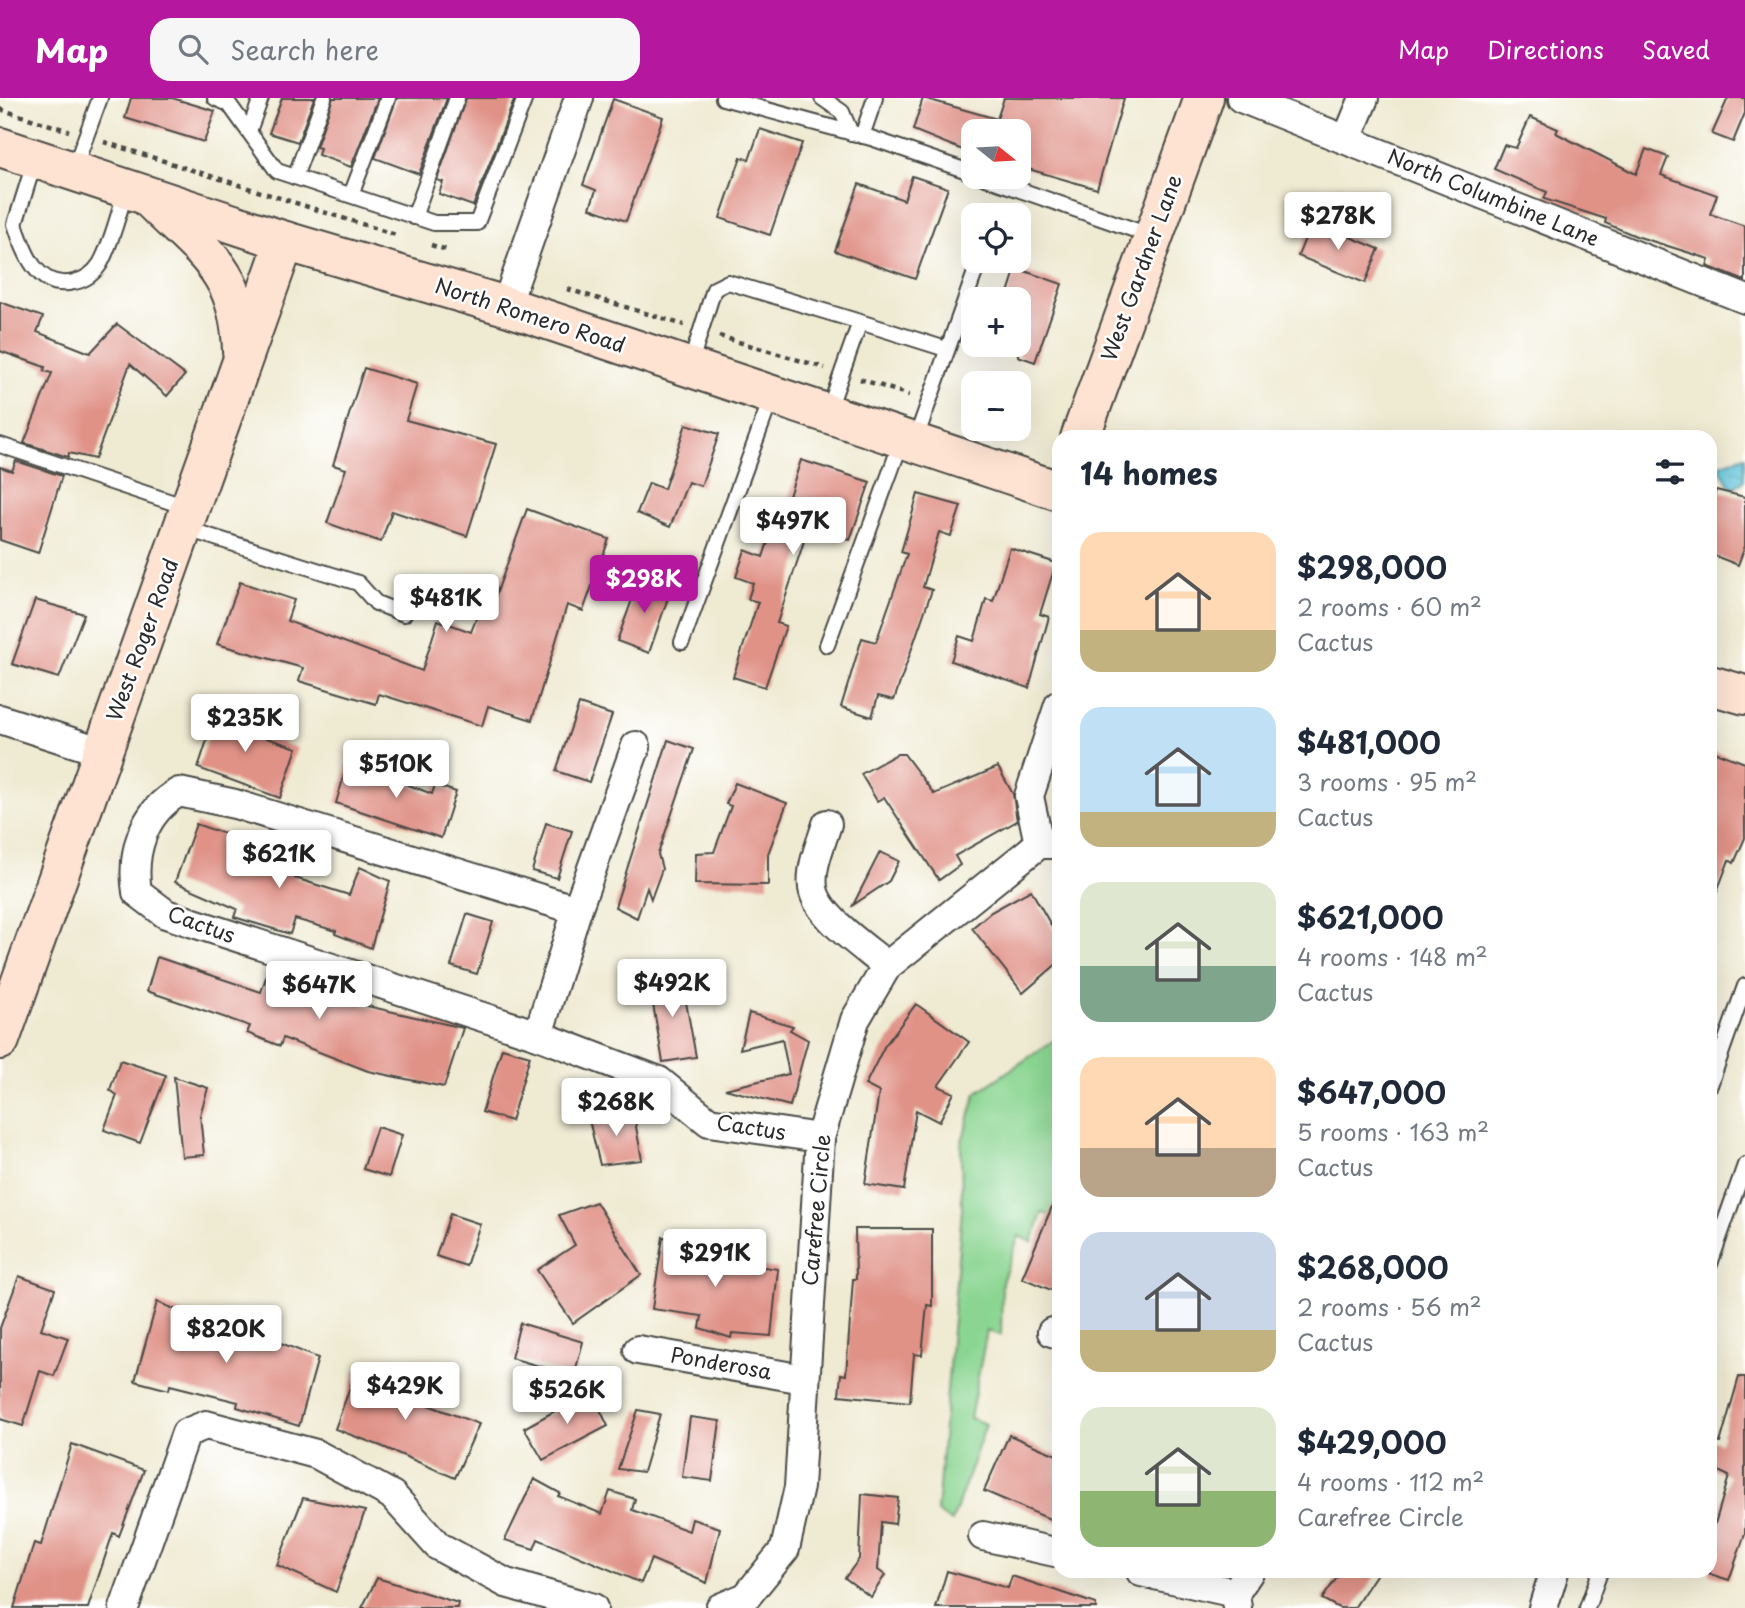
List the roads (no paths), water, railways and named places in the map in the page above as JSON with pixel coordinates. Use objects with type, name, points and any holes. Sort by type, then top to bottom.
[{"type":"street","points":[[506,306],[579,98]]},
{"type":"street","name":"West Gardner Lane","points":[[1083,430],[1205,98]]},
{"type":"street","name":"North Columbine Lane","points":[[1241,98],[1745,299]]},
{"type":"street","points":[[1348,139],[1364,98]]},
{"type":"street","name":"North Romero Road","points":[[18,153],[80,154],[137,192],[285,241],[506,306],[1052,489]]},
{"type":"street","points":[[137,192],[220,269],[235,297],[241,325],[242,362]]},
{"type":"street","name":"West Roger Road","points":[[0,1040],[7,1000],[103,752],[285,241]]},
{"type":"street","points":[[1717,687],[1745,695]]},
{"type":"street","points":[[0,719],[103,752]]},
{"type":"street","points":[[1049,844],[1029,796],[1052,726]]},
{"type":"street","points":[[538,1035],[577,910],[636,746]]},
{"type":"street","name":"Cactus","points":[[577,910],[235,803],[179,792],[161,802],[148,821],[133,866],[137,892],[166,914],[538,1035],[659,1081],[709,1122],[820,1138]]},
{"type":"street","points":[[827,824],[815,863],[813,887],[818,904],[887,966]]},
{"type":"street","name":"Carefree Circle","points":[[720,1608],[746,1597],[785,1549],[799,1488],[820,1138],[855,1020],[887,966],[1049,844]]},
{"type":"street","name":"Ponderosa","points":[[638,1350],[804,1379]]},
{"type":"street","points":[[124,1608],[186,1433],[206,1425],[316,1454],[392,1495],[438,1546],[506,1583],[593,1608]]},
{"type":"street","points":[[983,1536],[1052,1551]]},
{"type":"street","points":[[1172,1578],[1240,1591]]},
{"type":"street","points":[[1543,1608],[1552,1578]]},
{"type":"lane","points":[[80,154],[100,98]]},
{"type":"lane","points":[[215,98],[229,104],[277,171],[434,223],[477,223],[526,98]]},
{"type":"lane","points":[[249,131],[261,98]]},
{"type":"lane","points":[[295,177],[324,98]]},
{"type":"lane","points":[[351,195],[388,98]]},
{"type":"lane","points":[[414,216],[457,98]]},
{"type":"lane","points":[[723,98],[856,134],[961,169]]},
{"type":"lane","points":[[822,98],[842,112],[856,134]]},
{"type":"lane","points":[[856,134],[875,98]]},
{"type":"lane","points":[[18,153],[15,224],[34,269],[47,279],[63,285],[91,275],[137,192]]},
{"type":"lane","points":[[1017,189],[1154,237]]},
{"type":"lane","points":[[827,645],[974,273]]},
{"type":"lane","points":[[689,368],[714,289],[728,282],[946,349]]},
{"type":"lane","points":[[828,414],[860,322]]},
{"type":"lane","points":[[682,642],[773,395]]},
{"type":"lane","points":[[0,446],[358,583],[376,603],[404,614]]},
{"type":"lane","points":[[1717,1065],[1745,986]]},
{"type":"lane","points":[[1717,1244],[1745,1165]]},
{"type":"lane","points":[[1587,1608],[1598,1578]]},
{"type":"water","points":[[1745,456],[1744,481],[1735,487],[1729,485],[1720,468],[1722,464]]}]
